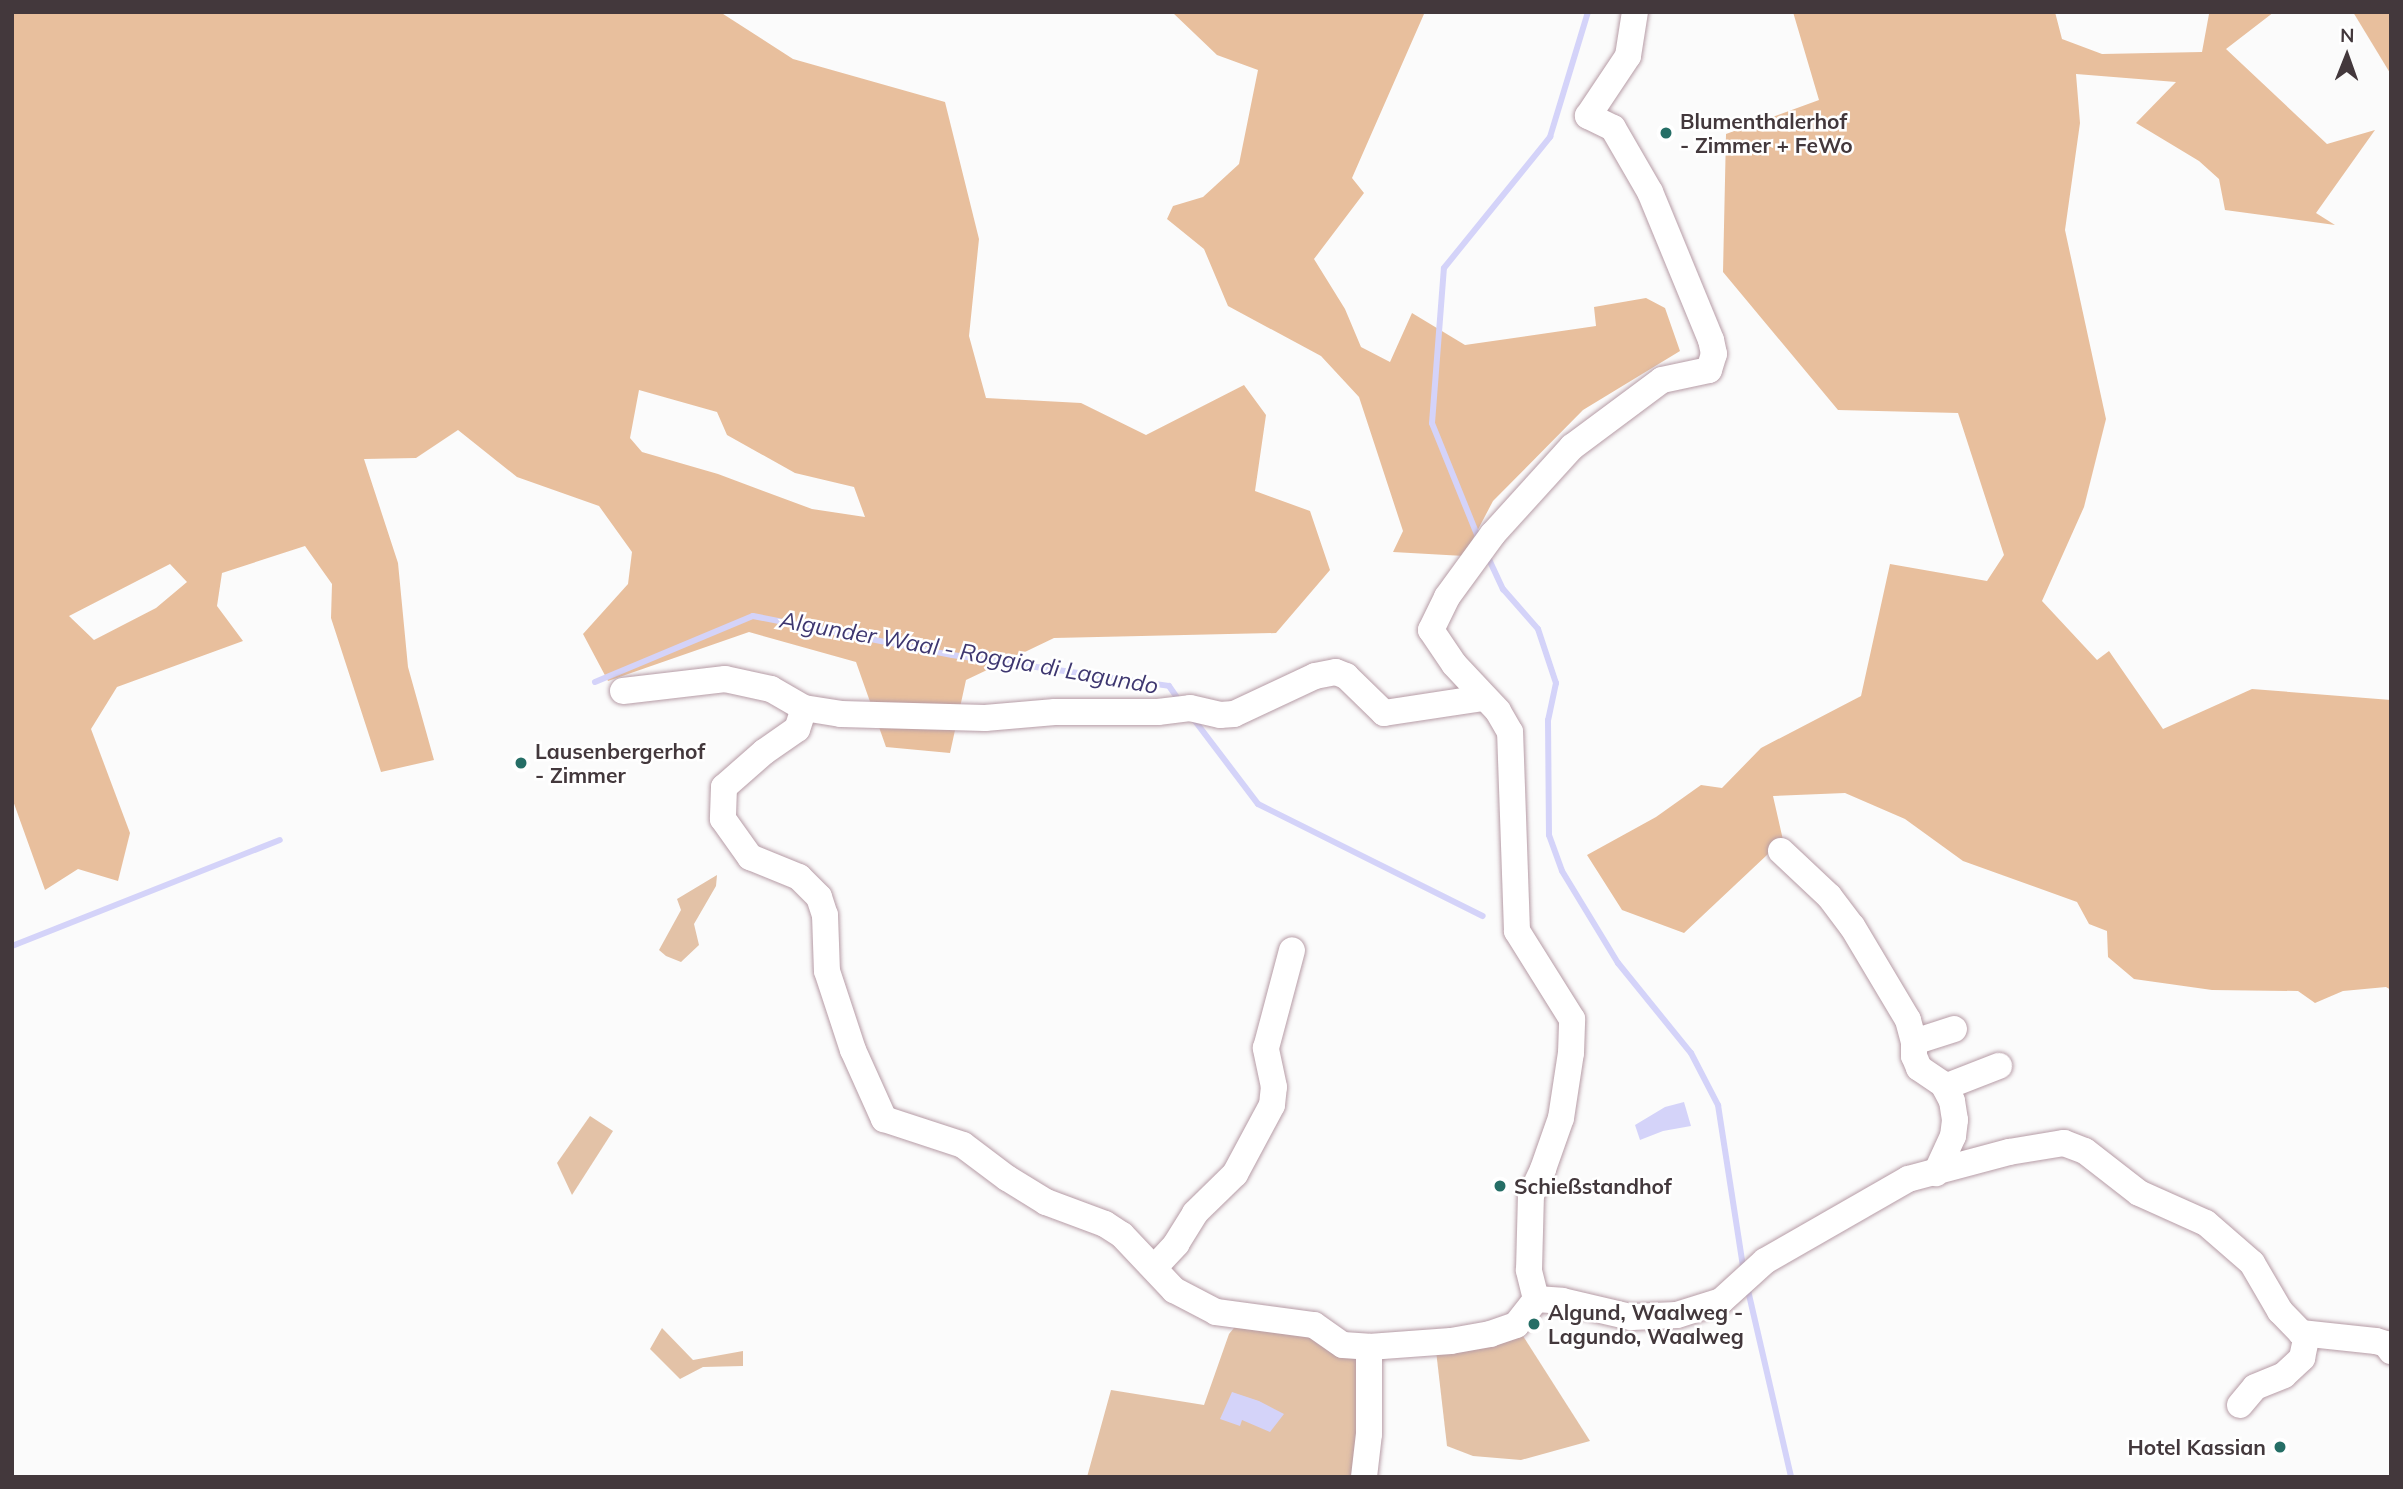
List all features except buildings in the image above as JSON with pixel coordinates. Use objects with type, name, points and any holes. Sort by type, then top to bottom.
[{"type":"lane","points":[[1536,1299],[1529,1269],[1531,1195],[1560,1118],[1572,1037],[1572,1019],[1517,931],[1510,732],[1498,711],[1482,698],[1431,630],[1447,597],[1493,534],[1572,447],[1662,380],[1709,370],[1714,354],[1711,340],[1650,192],[1613,128],[1588,116],[1628,56],[1635,12]]},
{"type":"lane","points":[[623,691],[725,679],[771,689],[804,708],[841,714],[985,718],[1055,712],[1158,712],[1190,708],[1220,715],[1234,714],[1315,676],[1336,672],[1346,676],[1384,713],[1482,698]]},
{"type":"lane","points":[[804,708],[797,729],[764,752],[724,787],[723,819],[750,857],[799,877],[819,897],[825,915],[827,971],[853,1049],[884,1119],[963,1145],[1007,1178],[1046,1202],[1113,1230],[1174,1290],[1216,1312],[1314,1325],[1343,1345],[1369,1347],[1451,1341],[1490,1334],[1516,1325],[1536,1299]]},
{"type":"lane","points":[[1781,851],[1829,896],[1852,926],[1908,1020],[1914,1042],[1914,1056],[1919,1068],[1945,1087],[1952,1101],[1955,1120],[1953,1136],[1936,1173]]},
{"type":"lane","points":[[1154,1268],[1176,1244],[1195,1213],[1235,1174],[1272,1104],[1274,1087],[1266,1048],[1292,950]]},
{"type":"lane","points":[[1914,1042],[1954,1029]]},
{"type":"lane","points":[[1945,1087],[1999,1066]]},
{"type":"lane","points":[[1536,1299],[1562,1301],[1631,1317],[1677,1315],[1721,1301],[1765,1261],[1908,1179],[2009,1152],[2064,1143],[2085,1151],[2138,1193],[2206,1223],[2252,1263],[2280,1311],[2301,1333],[2376,1341],[2386,1344],[2391,1351]]},
{"type":"lane","points":[[2239,1405],[2255,1387],[2284,1375],[2302,1358],[2307,1335]]},
{"type":"lane","points":[[1364,1477],[1369,1434],[1369,1347]]},
{"type":"shaded area","points":[[12,12],[720,12],[793,59],[945,102],[979,239],[969,336],[986,398],[1081,403],[1146,435],[1244,385],[1266,415],[1255,491],[1310,511],[1330,570],[1276,633],[1054,638],[966,680],[950,753],[886,747],[856,662],[749,632],[608,681],[583,634],[628,584],[632,552],[599,506],[517,477],[458,430],[416,458],[364,459],[398,563],[408,667],[434,760],[381,772],[331,618],[332,584],[305,546],[222,573],[217,606],[243,641],[117,687],[91,729],[130,833],[118,881],[78,869],[45,890],[12,798]],"holes":[[[639,390],[717,412],[727,435],[795,473],[854,487],[865,517],[812,509],[718,474],[642,452],[630,438]],[[170,564],[187,582],[156,608],[94,640],[69,616]]]},
{"type":"shaded area","points":[[1172,12],[1424,14],[1352,178],[1364,193],[1314,259],[1345,309],[1361,347],[1390,362],[1412,313],[1465,345],[1596,326],[1594,307],[1646,298],[1665,308],[1680,351],[1583,410],[1493,501],[1464,556],[1393,552],[1403,531],[1359,397],[1321,356],[1228,306],[1204,249],[1167,219],[1173,206],[1203,197],[1239,164],[1258,70],[1217,55]]},
{"type":"shaded area","points":[[1793,12],[2055,12],[2062,39],[2102,54],[2202,52],[2209,14],[2206,12],[2274,12],[2226,49],[2327,144],[2375,130],[2316,213],[2335,225],[2225,210],[2219,179],[2199,161],[2136,123],[2176,82],[2076,74],[2080,123],[2065,230],[2106,419],[2084,507],[2042,601],[2097,660],[2109,651],[2163,729],[2252,689],[2391,700],[2391,990],[2386,987],[2343,991],[2315,1003],[2298,991],[2212,990],[2134,979],[2108,957],[2107,931],[2089,924],[2077,902],[1963,861],[1905,819],[1845,793],[1773,796],[1783,840],[1684,933],[1622,910],[1587,855],[1656,817],[1701,785],[1722,788],[1761,748],[1861,696],[1890,564],[1987,581],[2004,555],[1958,413],[1838,410],[1723,272],[1726,134],[1819,100]]},
{"type":"shaded area","points":[[2353,12],[2391,12],[2390,73]]},
{"type":"shaded area","points":[[717,875],[716,886],[694,924],[699,945],[681,962],[666,956],[659,950],[681,910],[677,899]]},
{"type":"shaded area","points":[[590,1116],[613,1131],[572,1195],[557,1163]]},
{"type":"shaded area","points":[[1243,1317],[1369,1347],[1364,1477],[1087,1477],[1111,1390],[1204,1405],[1229,1334]]},
{"type":"shaded area","points":[[1516,1325],[1590,1441],[1521,1460],[1473,1456],[1447,1446],[1435,1342]]},
{"type":"shaded area","points":[[662,1328],[693,1360],[743,1351],[743,1366],[703,1367],[680,1379],[650,1349]]},
{"type":"water","points":[[1684,1102],[1691,1126],[1663,1131],[1640,1140],[1635,1125],[1665,1107]]},
{"type":"water","points":[[1232,1392],[1259,1401],[1284,1414],[1270,1432],[1242,1420],[1240,1426],[1220,1419]]},
{"type":"waterway","points":[[1480,542],[1432,423],[1444,268],[1550,137],[1588,12]]},
{"type":"waterway","points":[[1487,555],[1503,589],[1538,629],[1556,683],[1548,720],[1549,835],[1562,871],[1618,963],[1691,1053],[1718,1105],[1744,1272]]},
{"type":"waterway","name":"Algunder Waal - Roggia di Lagundo","points":[[595,682],[753,616],[952,655],[1169,686],[1181,703]]},
{"type":"waterway","name":"Algunder Waal - Roggia di Lagundo","points":[[1192,717],[1258,804],[1483,916]]},
{"type":"waterway","name":"Algunder Waal - Roggia di Lagundo","points":[[12,946],[280,840]]},
{"type":"waterway","points":[[1747,1286],[1791,1477]]},
{"type":"place","name":"Blumenthalerhof - Zimmer + FeWo","points":[[1666,133]]},
{"type":"place","name":"Lausenbergerhof - Zimmer","points":[[521,763]]},
{"type":"place","name":"Schießstandhof","points":[[1500,1186]]},
{"type":"place","name":"Algund, Waalweg - Lagundo, Waalweg","points":[[1534,1324]]},
{"type":"place","name":"Hotel Kassian","points":[[2280,1447]]}]
